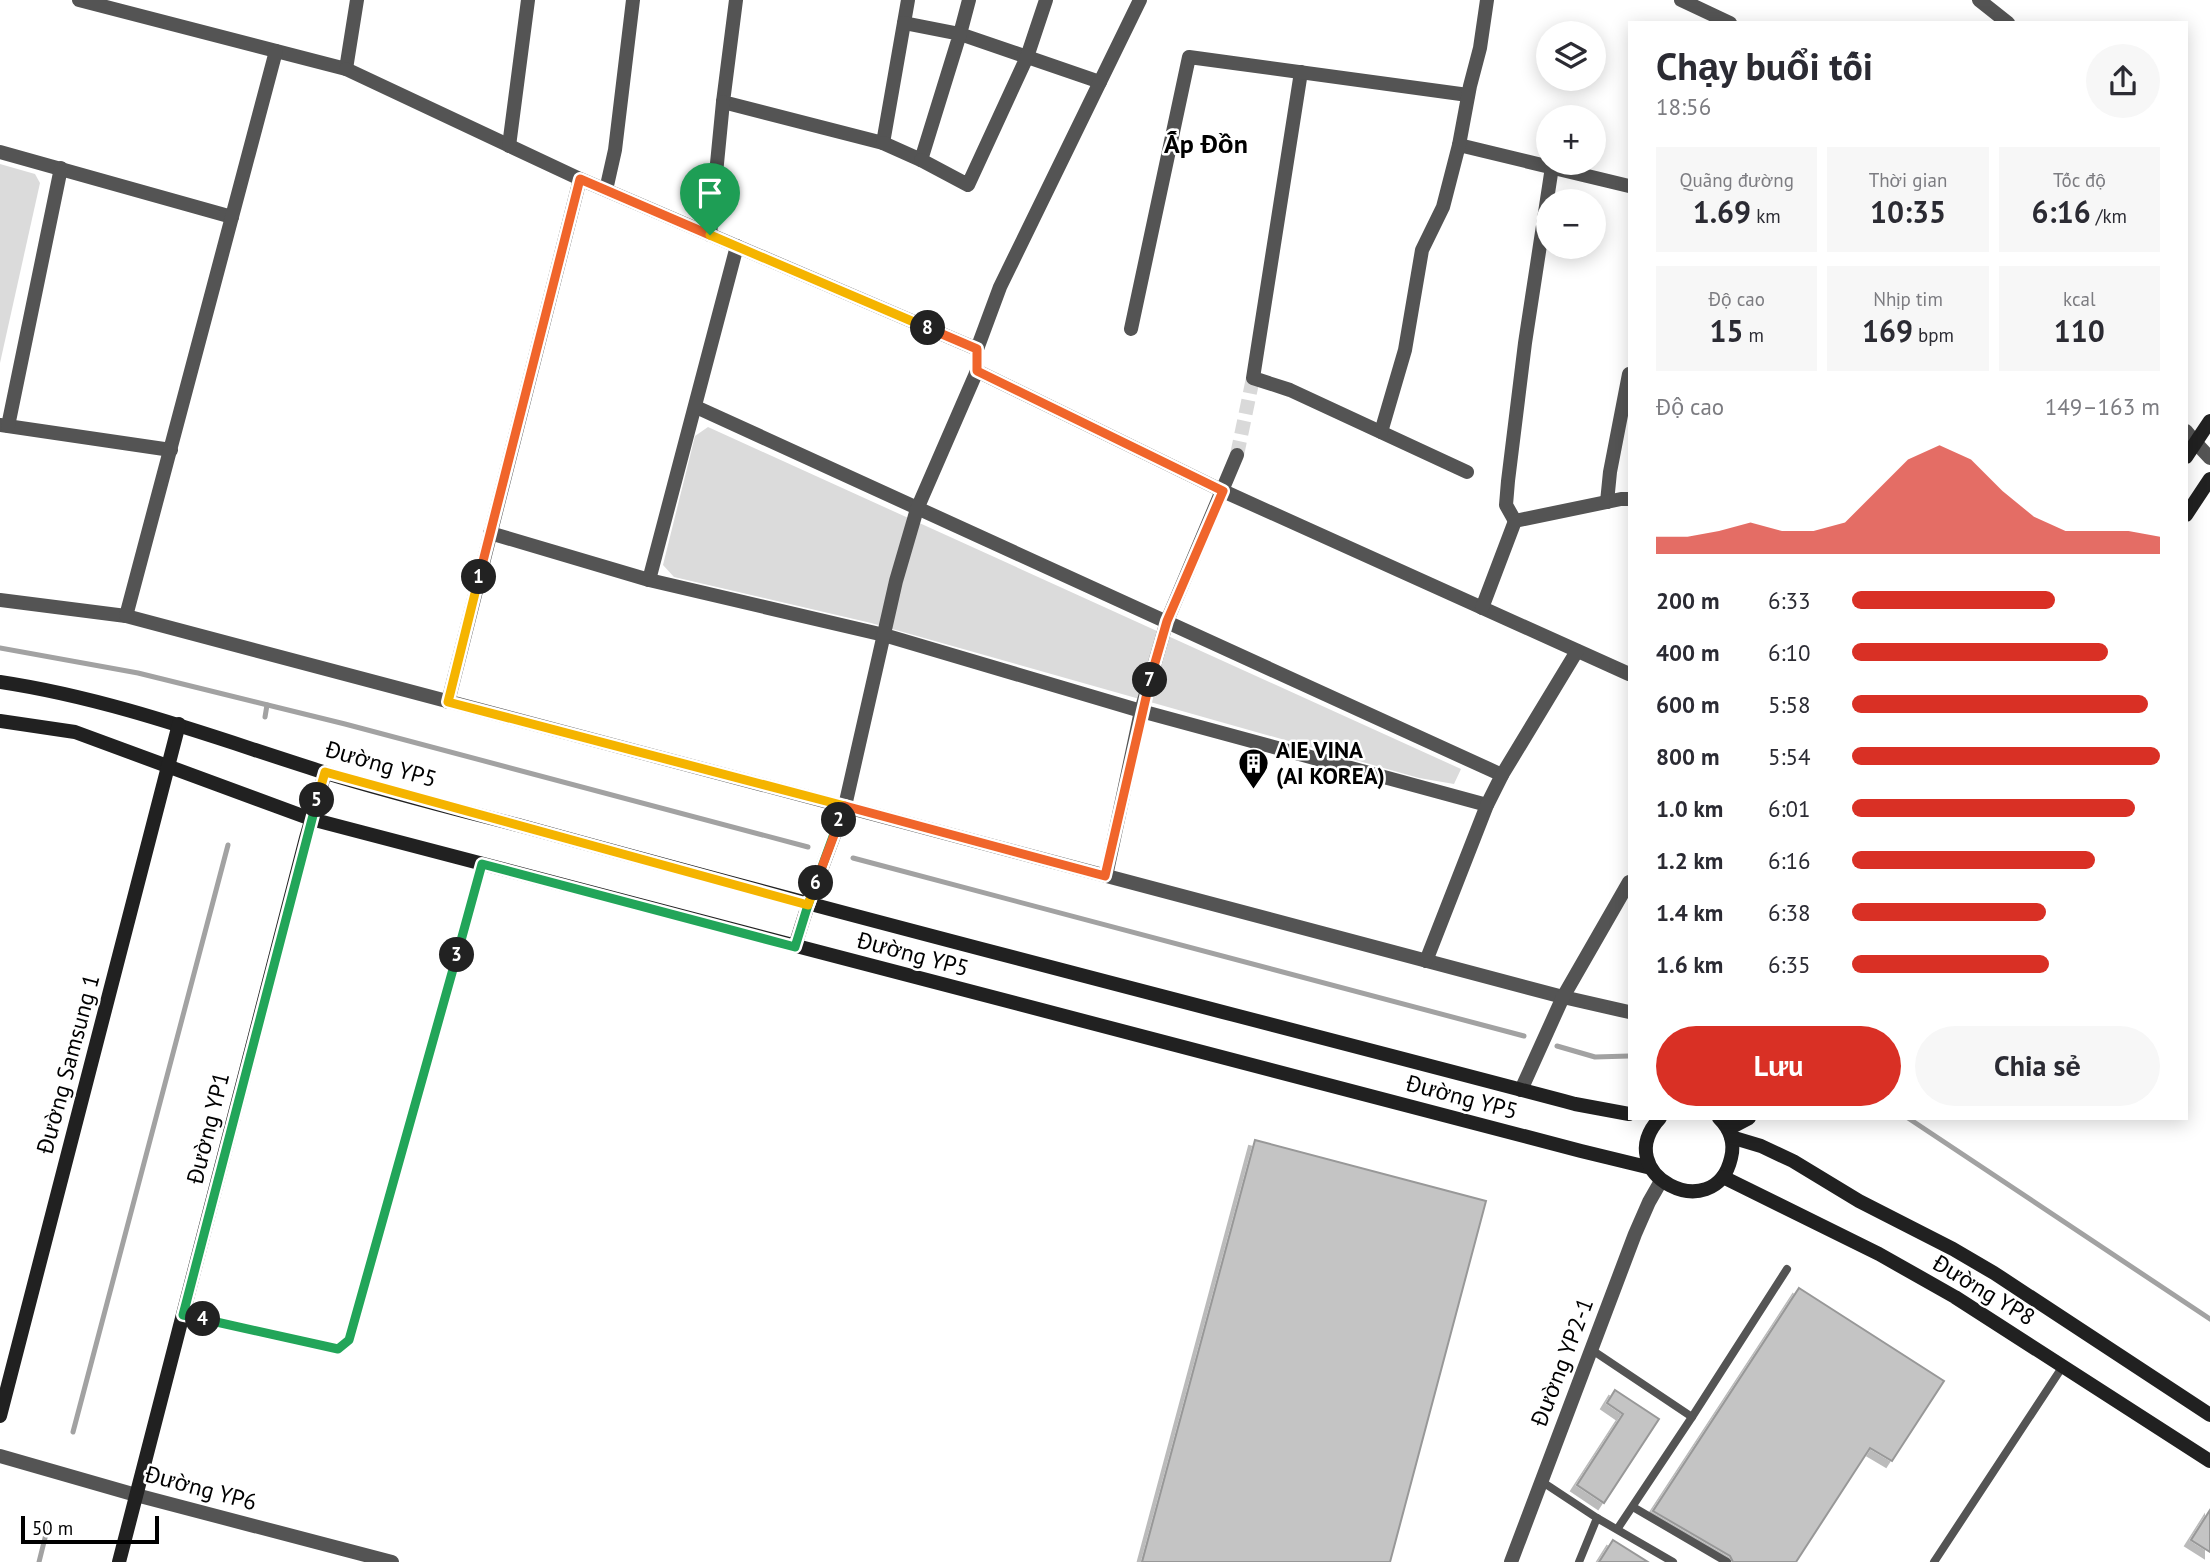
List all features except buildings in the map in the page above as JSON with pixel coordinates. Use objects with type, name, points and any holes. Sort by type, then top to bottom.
[{"type":"main road","points":[[2188,454],[2210,421]]},
{"type":"main road","points":[[2188,512],[2210,479]]},
{"type":"main road","name":"Đường YP5","points":[[0,682],[63,692],[179,724],[325,772],[808,905],[1521,1090],[1628,1114]]},
{"type":"main road","name":"Đường YP5","points":[[0,722],[75,732],[311,819],[1651,1168]]},
{"type":"main road","name":"Đường Samsung 1","points":[[0,1416],[179,724]]},
{"type":"main road","name":"Đường YP1","points":[[119,1562],[325,772]]},
{"type":"main road","points":[[795,947],[808,905]]},
{"type":"main road","points":[[1659,1120],[1647,1143],[1647,1157],[1651,1168],[1661,1181],[1679,1191],[1694,1192],[1707,1188],[1723,1177],[1733,1151],[1726,1128],[1744,1120]]},
{"type":"main road","name":"Đường YP8","points":[[1726,1128],[1793,1161],[1859,1201],[1994,1273],[2210,1415]]},
{"type":"main road","name":"Đường YP8","points":[[1723,1177],[1879,1254],[1955,1297],[2210,1461]]},
{"type":"street","points":[[79,0],[346,69],[580,179],[977,349]]},
{"type":"street","points":[[346,69],[357,0]]},
{"type":"street","points":[[509,146],[528,0]]},
{"type":"street","points":[[606,190],[615,150],[633,0]]},
{"type":"street","points":[[710,235],[736,0]]},
{"type":"street","points":[[883,143],[908,0]]},
{"type":"street","points":[[921,160],[969,0]]},
{"type":"street","points":[[723,102],[883,143],[968,185],[1027,57],[1046,0]]},
{"type":"street","points":[[808,905],[845,806],[896,580],[918,509],[977,371],[977,349],[1000,287],[1140,0]]},
{"type":"street","points":[[1381,432],[1405,350],[1422,250],[1443,206],[1459,145],[1480,48],[1487,0]]},
{"type":"street","points":[[1681,0],[1698,3],[1709,18]]},
{"type":"street","points":[[1979,0],[2005,21]]},
{"type":"street","points":[[904,23],[960,34],[1100,82]]},
{"type":"street","points":[[126,616],[276,51]]},
{"type":"street","points":[[1131,329],[1189,57],[1468,95]]},
{"type":"street","points":[[1301,72],[1253,378],[1290,390],[1467,472]]},
{"type":"street","points":[[1459,145],[1536,163]]},
{"type":"street","points":[[0,152],[232,217]]},
{"type":"street","points":[[61,168],[4,425],[171,450]]},
{"type":"street","points":[[1515,521],[1506,505],[1508,481],[1525,343],[1551,175]]},
{"type":"street","points":[[1584,175],[1628,186]]},
{"type":"street","points":[[448,702],[580,179]]},
{"type":"street","points":[[649,580],[737,246]]},
{"type":"street","points":[[977,371],[1223,491],[1628,674]]},
{"type":"street","points":[[1607,502],[1628,379]]},
{"type":"street","points":[[695,407],[1502,775]]},
{"type":"street","points":[[2188,433],[2210,458]]},
{"type":"street","points":[[1105,876],[1141,711],[1167,621],[1237,454]]},
{"type":"street","points":[[1515,521],[1628,499]]},
{"type":"street","points":[[1482,608],[1515,521]]},
{"type":"street","points":[[490,533],[649,580],[884,635],[1141,711],[1488,805]]},
{"type":"street","points":[[0,600],[126,616],[1426,961],[1628,1012]]},
{"type":"street","points":[[1426,961],[1502,775],[1577,650]]},
{"type":"street","points":[[1521,1090],[1563,997],[1628,884]]},
{"type":"street","name":"Đường YP2-1","points":[[1511,1562],[1641,1218],[1661,1181]]},
{"type":"street","name":"Đường YP6","points":[[0,1456],[136,1495],[392,1562]]},
{"type":"lane","points":[[183,1315],[338,1349],[349,1340],[482,864]]},
{"type":"lane","points":[[1618,1528],[1787,1269]]},
{"type":"lane","points":[[1592,1350],[1692,1417]]},
{"type":"lane","points":[[1934,1562],[2063,1366]]},
{"type":"lane","points":[[1541,1481],[1597,1518],[1673,1562]]},
{"type":"lane","points":[[1633,1507],[1727,1562]]},
{"type":"lane","points":[[1579,1562],[1597,1518]]},
{"type":"shaded area","points":[[0,164],[35,174],[40,183],[0,363]]},
{"type":"shaded area","points":[[708,427],[1461,769],[1454,784],[1419,778],[871,623],[674,577],[663,565],[695,436]]},
{"type":"waterway","points":[[0,648],[138,673],[345,724],[808,847]]},
{"type":"waterway","points":[[265,717],[267,705]]},
{"type":"waterway","points":[[73,1432],[228,845]]},
{"type":"waterway","points":[[853,858],[1524,1036]]},
{"type":"waterway","points":[[1557,1046],[1595,1057],[1628,1056]]},
{"type":"waterway","points":[[1911,1120],[2210,1319]]},
{"type":"waterway","points":[[39,1562],[48,1526]]},
{"type":"tunnel","points":[[1237,455],[1253,378]]},
{"type":"place","name":"AIE VINA (AI KOREA)","points":[[1253,790]]},
{"type":"district","name":"Ấp Đồn","points":[[1206,144]]},
{"type":"route","points":[[710,235],[580,179],[448,702],[845,806],[795,947],[482,864],[349,1340],[338,1349],[183,1315],[325,772],[808,905],[845,806],[1105,876],[1141,711],[1167,621],[1223,491],[977,371],[977,349],[710,235]]}]
